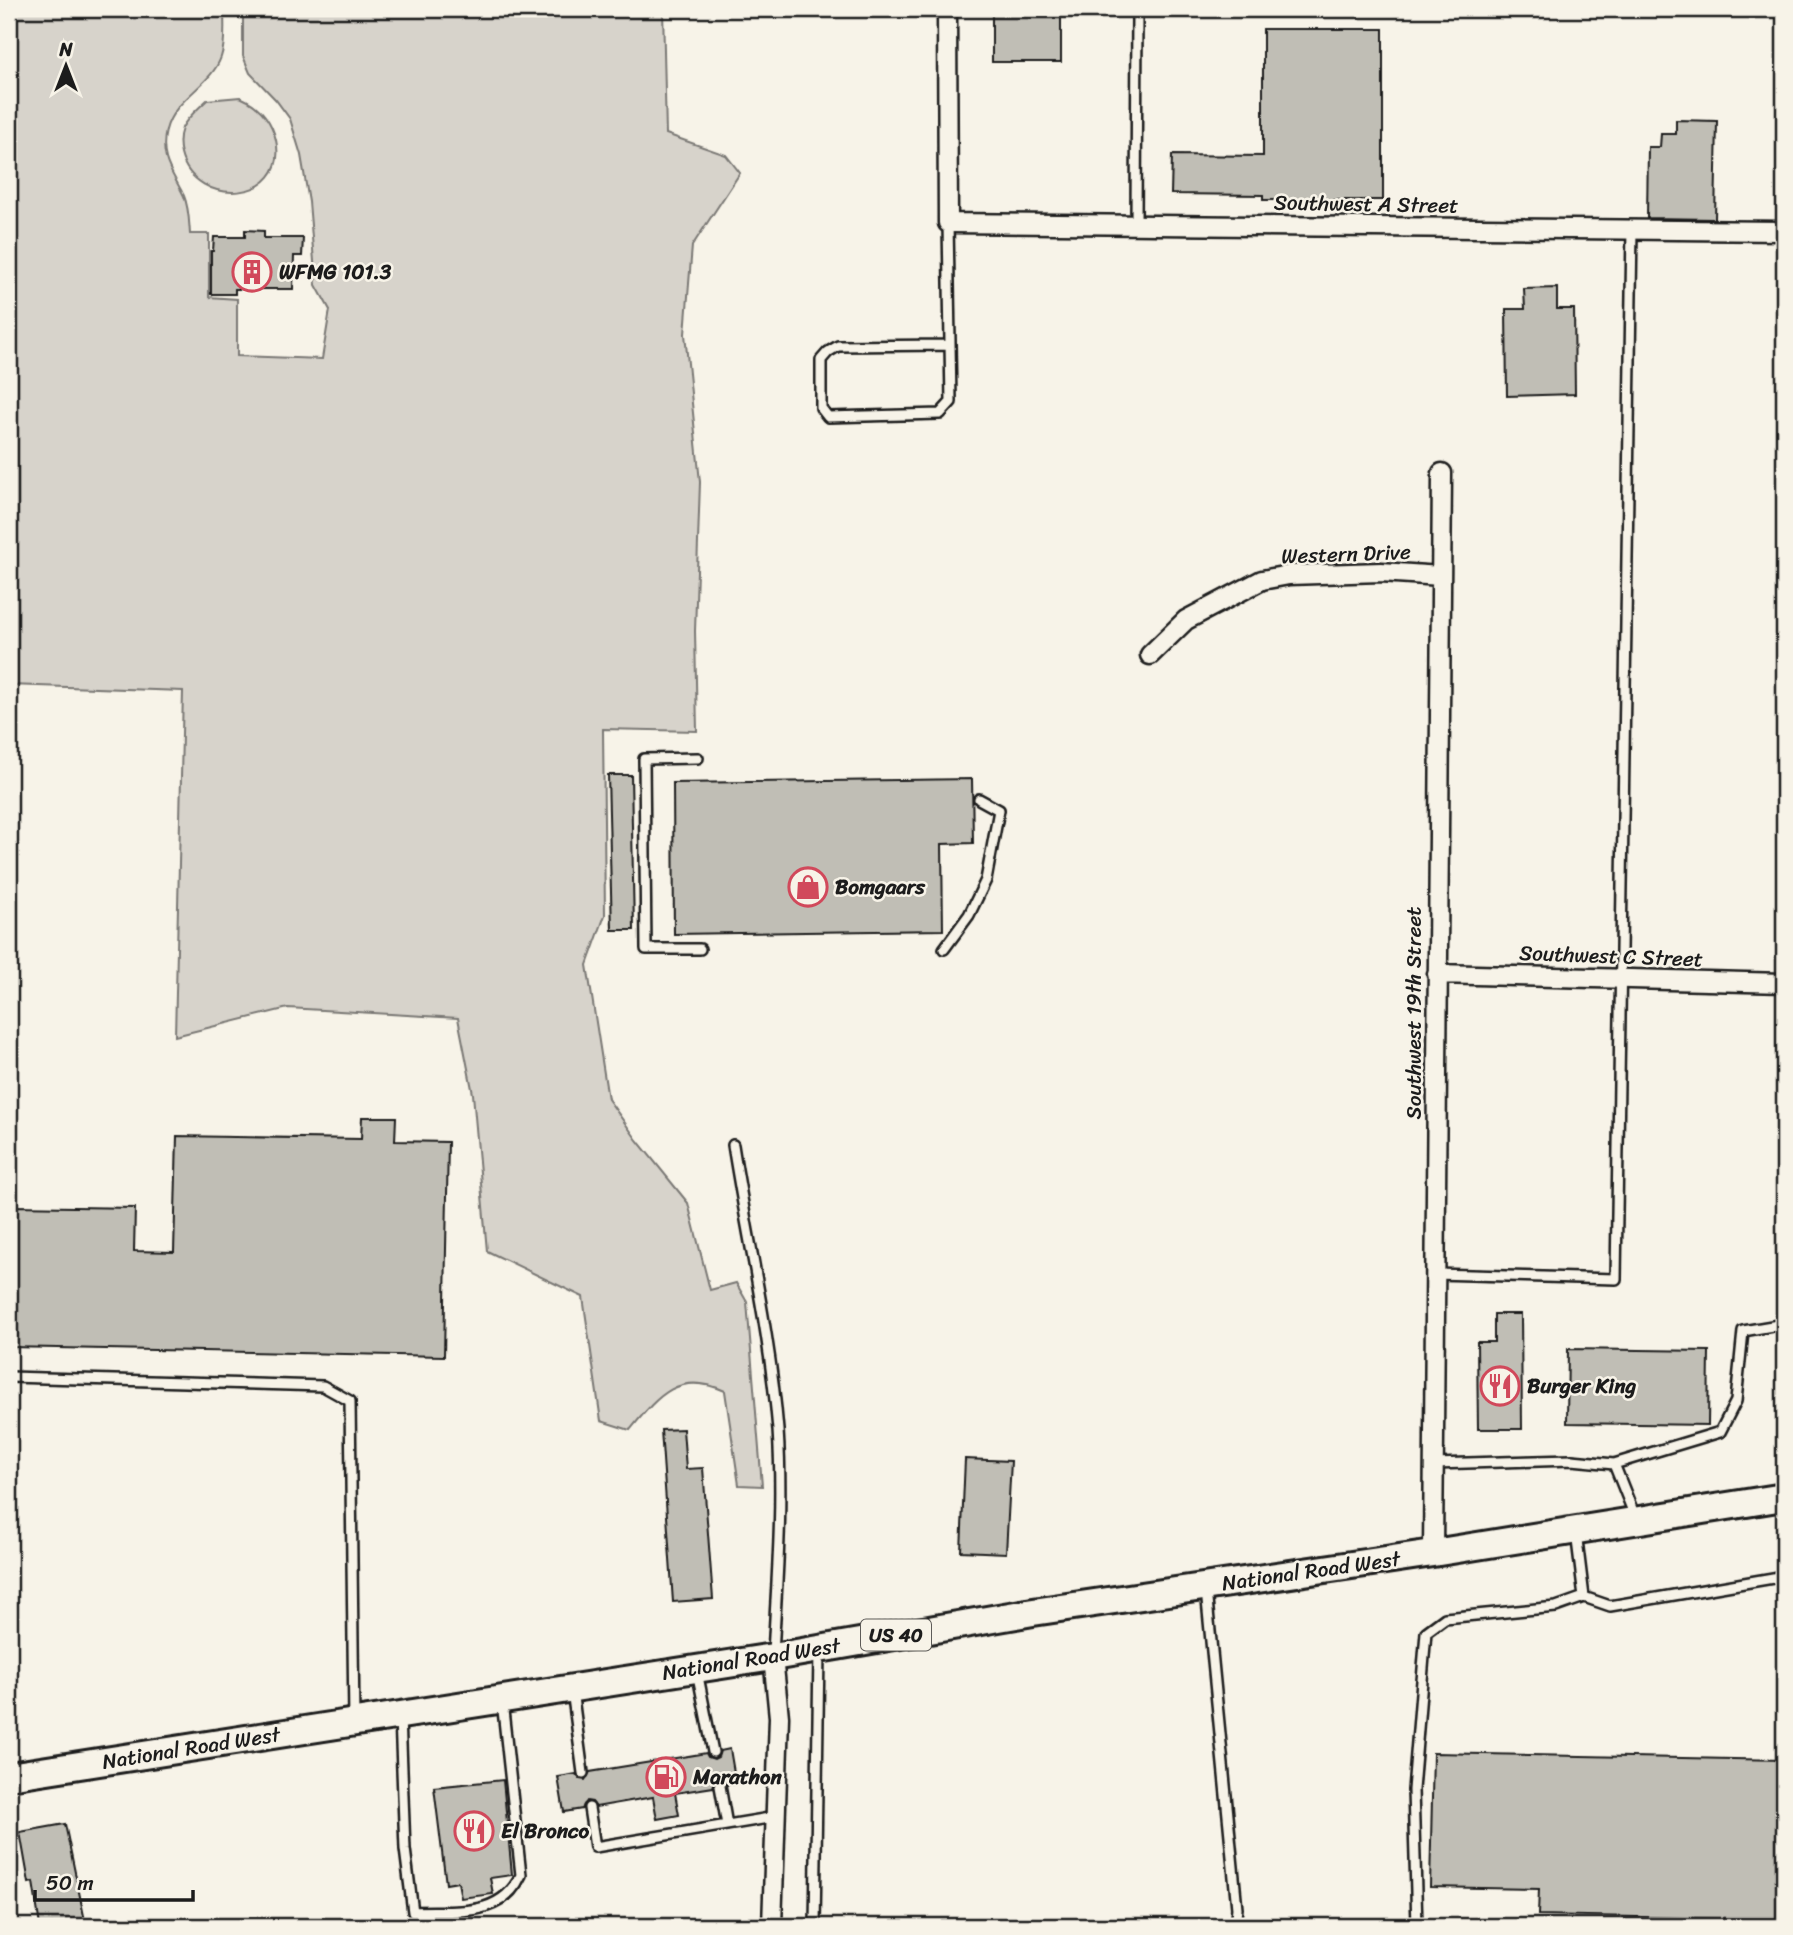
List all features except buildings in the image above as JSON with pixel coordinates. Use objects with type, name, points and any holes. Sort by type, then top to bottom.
[{"type":"main road","name":"National Road West","points":[[9,1776],[773,1657],[1032,1612],[1433,1553],[1784,1497]]},
{"type":"street","points":[[947,9],[948,223]]},
{"type":"street","name":"Southwest A Street","points":[[948,223],[1784,231]]},
{"type":"street","name":"Southwest 19th Street","points":[[1433,1553],[1442,473]]},
{"type":"street","name":"Western Drive","points":[[1150,654],[1185,620],[1262,580],[1289,575],[1381,572],[1441,576]]},
{"type":"street","name":"Southwest C Street","points":[[1437,974],[1784,983]]},
{"type":"street","points":[[772,1926],[779,1717],[773,1657]]},
{"type":"lane","points":[[1136,225],[1137,9]]},
{"type":"lane","points":[[948,223],[951,402],[940,414],[828,417],[821,408],[821,360],[838,346],[950,345]]},
{"type":"lane","points":[[1435,1274],[1616,1279],[1632,229]]},
{"type":"lane","points":[[698,758],[644,759],[646,949],[700,949]]},
{"type":"lane","points":[[944,949],[969,915],[986,880],[999,810],[979,799]]},
{"type":"lane","points":[[733,1145],[766,1325],[778,1431],[781,1522],[773,1657]]},
{"type":"lane","points":[[1434,1464],[1572,1460],[1614,1464],[1720,1432],[1736,1401],[1743,1331],[1784,1324]]},
{"type":"lane","points":[[9,1377],[323,1386],[350,1401],[354,1722]]},
{"type":"lane","points":[[1614,1464],[1637,1520]]},
{"type":"lane","points":[[1576,1530],[1584,1597]]},
{"type":"lane","points":[[1416,1926],[1413,1790],[1426,1632],[1445,1618],[1556,1607],[1584,1597],[1610,1606],[1779,1577],[1784,1573]]},
{"type":"lane","points":[[1206,1586],[1237,1908],[1235,1926]]},
{"type":"lane","points":[[815,1926],[819,1649]]},
{"type":"lane","points":[[696,1669],[713,1752]]},
{"type":"lane","points":[[572,1688],[583,1773]]},
{"type":"lane","points":[[400,1715],[405,1849],[413,1912],[480,1909],[504,1899],[515,1889],[521,1875],[512,1771],[502,1699]]},
{"type":"lane","points":[[720,1786],[727,1825]]},
{"type":"lane","points":[[589,1808],[595,1847],[775,1816]]},
{"type":"shaded area","points":[[9,9],[224,9],[223,52],[209,76],[184,100],[170,119],[164,140],[166,158],[186,201],[190,234],[209,234],[209,297],[237,299],[237,356],[322,359],[330,310],[316,285],[309,202],[301,155],[290,119],[250,73],[243,56],[243,9],[663,9],[666,134],[726,155],[740,173],[692,246],[685,334],[700,482],[695,631],[697,731],[603,729],[605,915],[587,965],[608,1099],[688,1203],[710,1290],[736,1283],[747,1302],[762,1486],[739,1485],[725,1391],[709,1385],[682,1385],[660,1397],[630,1430],[601,1421],[583,1297],[487,1251],[473,1094],[458,1018],[288,1008],[175,1036],[183,691],[9,685]]},
{"type":"shaded area","points":[[240,97],[253,104],[267,119],[276,140],[277,161],[269,177],[256,187],[239,192],[221,191],[204,184],[190,172],[181,154],[180,134],[187,120],[207,100]]},
{"type":"place","name":"WFMG 101.3","points":[[252,272]]},
{"type":"place","name":"Bomgaars","points":[[808,887]]},
{"type":"place","name":"Burger King","points":[[1500,1386]]},
{"type":"place","name":"Marathon","points":[[666,1777]]},
{"type":"place","name":"El Bronco","points":[[474,1831]]}]
